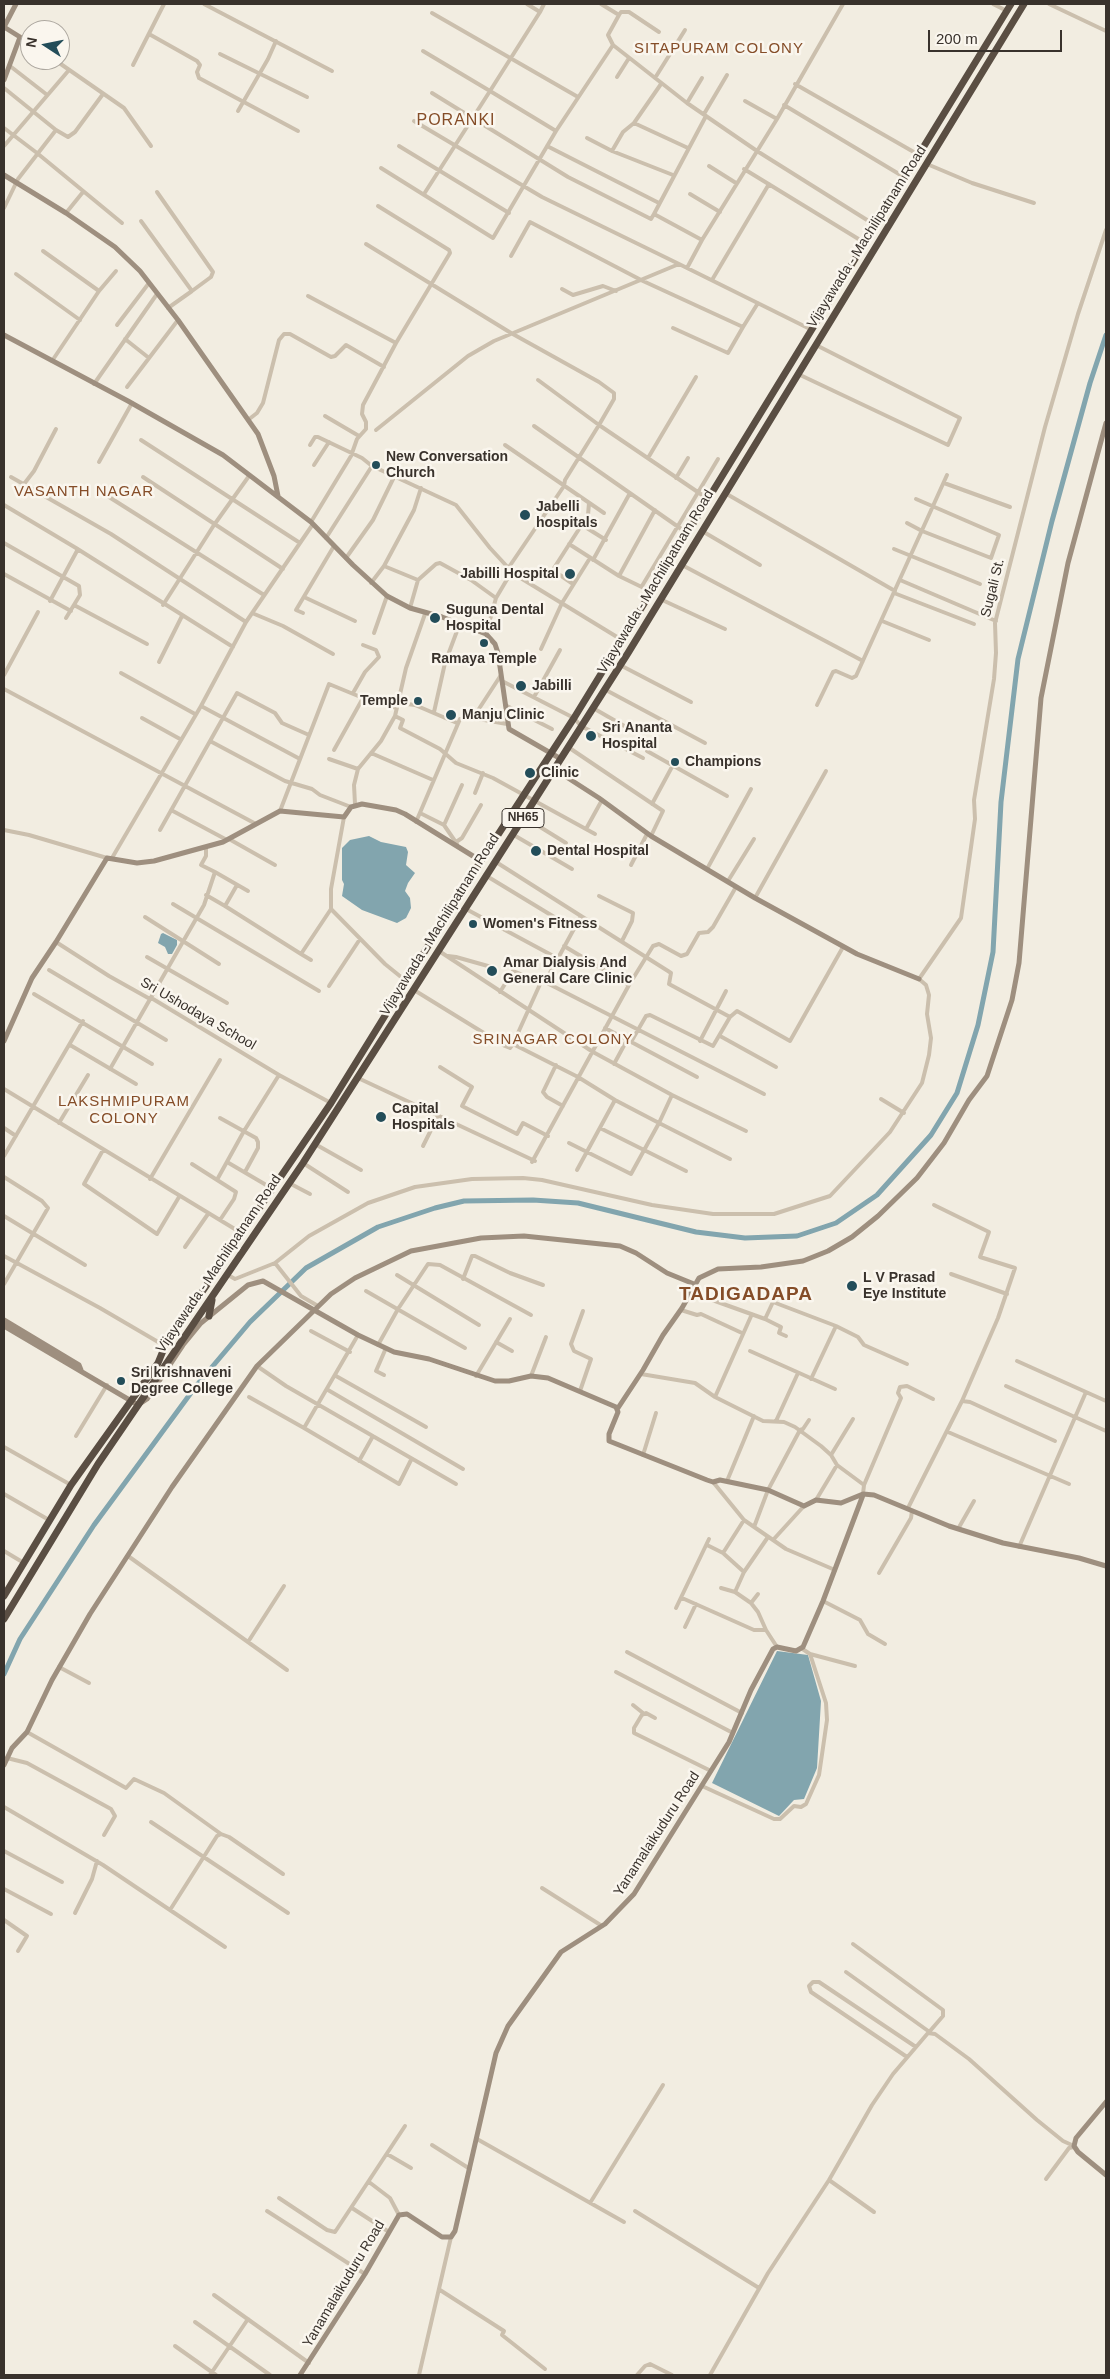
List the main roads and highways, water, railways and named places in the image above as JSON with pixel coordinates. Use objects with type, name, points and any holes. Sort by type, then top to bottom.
[{"type":"highway","name":"Vijayawada - Machilipatnam Road","points":[[5,1592],[71,1485],[158,1362],[166,1346],[331,1103],[481,861],[552,753],[652,592],[1011,4]]},
{"type":"highway","name":"Vijayawada - Machilipatnam Road","points":[[4,1619],[71,1506],[303,1163],[466,909],[494,861],[561,760],[1024,4]]},
{"type":"highway","points":[[208,1316],[215,1293]]},
{"type":"highway","points":[[105,1436],[113,1442]]},
{"type":"water","points":[[369,836],[381,842],[406,847],[408,852],[406,865],[415,873],[405,891],[410,898],[411,908],[406,918],[397,923],[362,910],[342,896],[344,884],[342,880],[342,848],[350,840]]},
{"type":"water","points":[[163,933],[177,940],[177,945],[172,954],[168,954],[165,947],[158,943]]},
{"type":"water","points":[[777,1651],[808,1655],[821,1701],[817,1768],[804,1799],[794,1800],[779,1816],[712,1783]]},
{"type":"waterway","points":[[4,1674],[20,1639],[94,1525],[196,1386],[250,1322],[306,1268],[378,1227],[435,1208],[464,1201],[533,1200],[578,1203],[696,1232],[745,1238],[797,1236],[836,1223],[877,1195],[931,1135],[957,1093],[978,1025],[993,952],[1001,802],[1018,659],[1052,521],[1090,383],[1106,335]]},
{"type":"place","name":"New Conversation Church","points":[[376,465]]},
{"type":"place","name":"Jabelli hospitals","points":[[525,515]]},
{"type":"place","name":"Jabilli Hospital","points":[[570,574]]},
{"type":"place","name":"Suguna Dental Hospital","points":[[435,618]]},
{"type":"place","name":"Ramaya Temple","points":[[484,643]]},
{"type":"place","name":"Jabilli","points":[[521,686]]},
{"type":"place","name":"Temple","points":[[418,701]]},
{"type":"place","name":"Manju Clinic","points":[[451,715]]},
{"type":"place","name":"Sri Ananta Hospital","points":[[591,736]]},
{"type":"place","name":"Champions","points":[[675,762]]},
{"type":"place","name":"Clinic","points":[[530,773]]},
{"type":"place","name":"Dental Hospital","points":[[536,851]]},
{"type":"place","name":"Women's Fitness","points":[[473,924]]},
{"type":"place","name":"Amar Dialysis And General Care Clinic","points":[[492,971]]},
{"type":"place","name":"Capital Hospitals","points":[[381,1117]]},
{"type":"place","name":"L V Prasad Eye Institute","points":[[852,1286]]},
{"type":"place","name":"Sri krishnaveni Degree College","points":[[121,1381]]},
{"type":"district","name":"SITAPURAM COLONY","points":[[719,49]]},
{"type":"district","name":"PORANKI","points":[[456,121]]},
{"type":"district","name":"VASANTH NAGAR","points":[[84,492]]},
{"type":"district","name":"SRINAGAR COLONY","points":[[553,1040]]},
{"type":"district","name":"LAKSHMIPURAM COLONY","points":[[124,1110]]},
{"type":"district","name":"TADIGADAPA","points":[[746,1295]]}]
